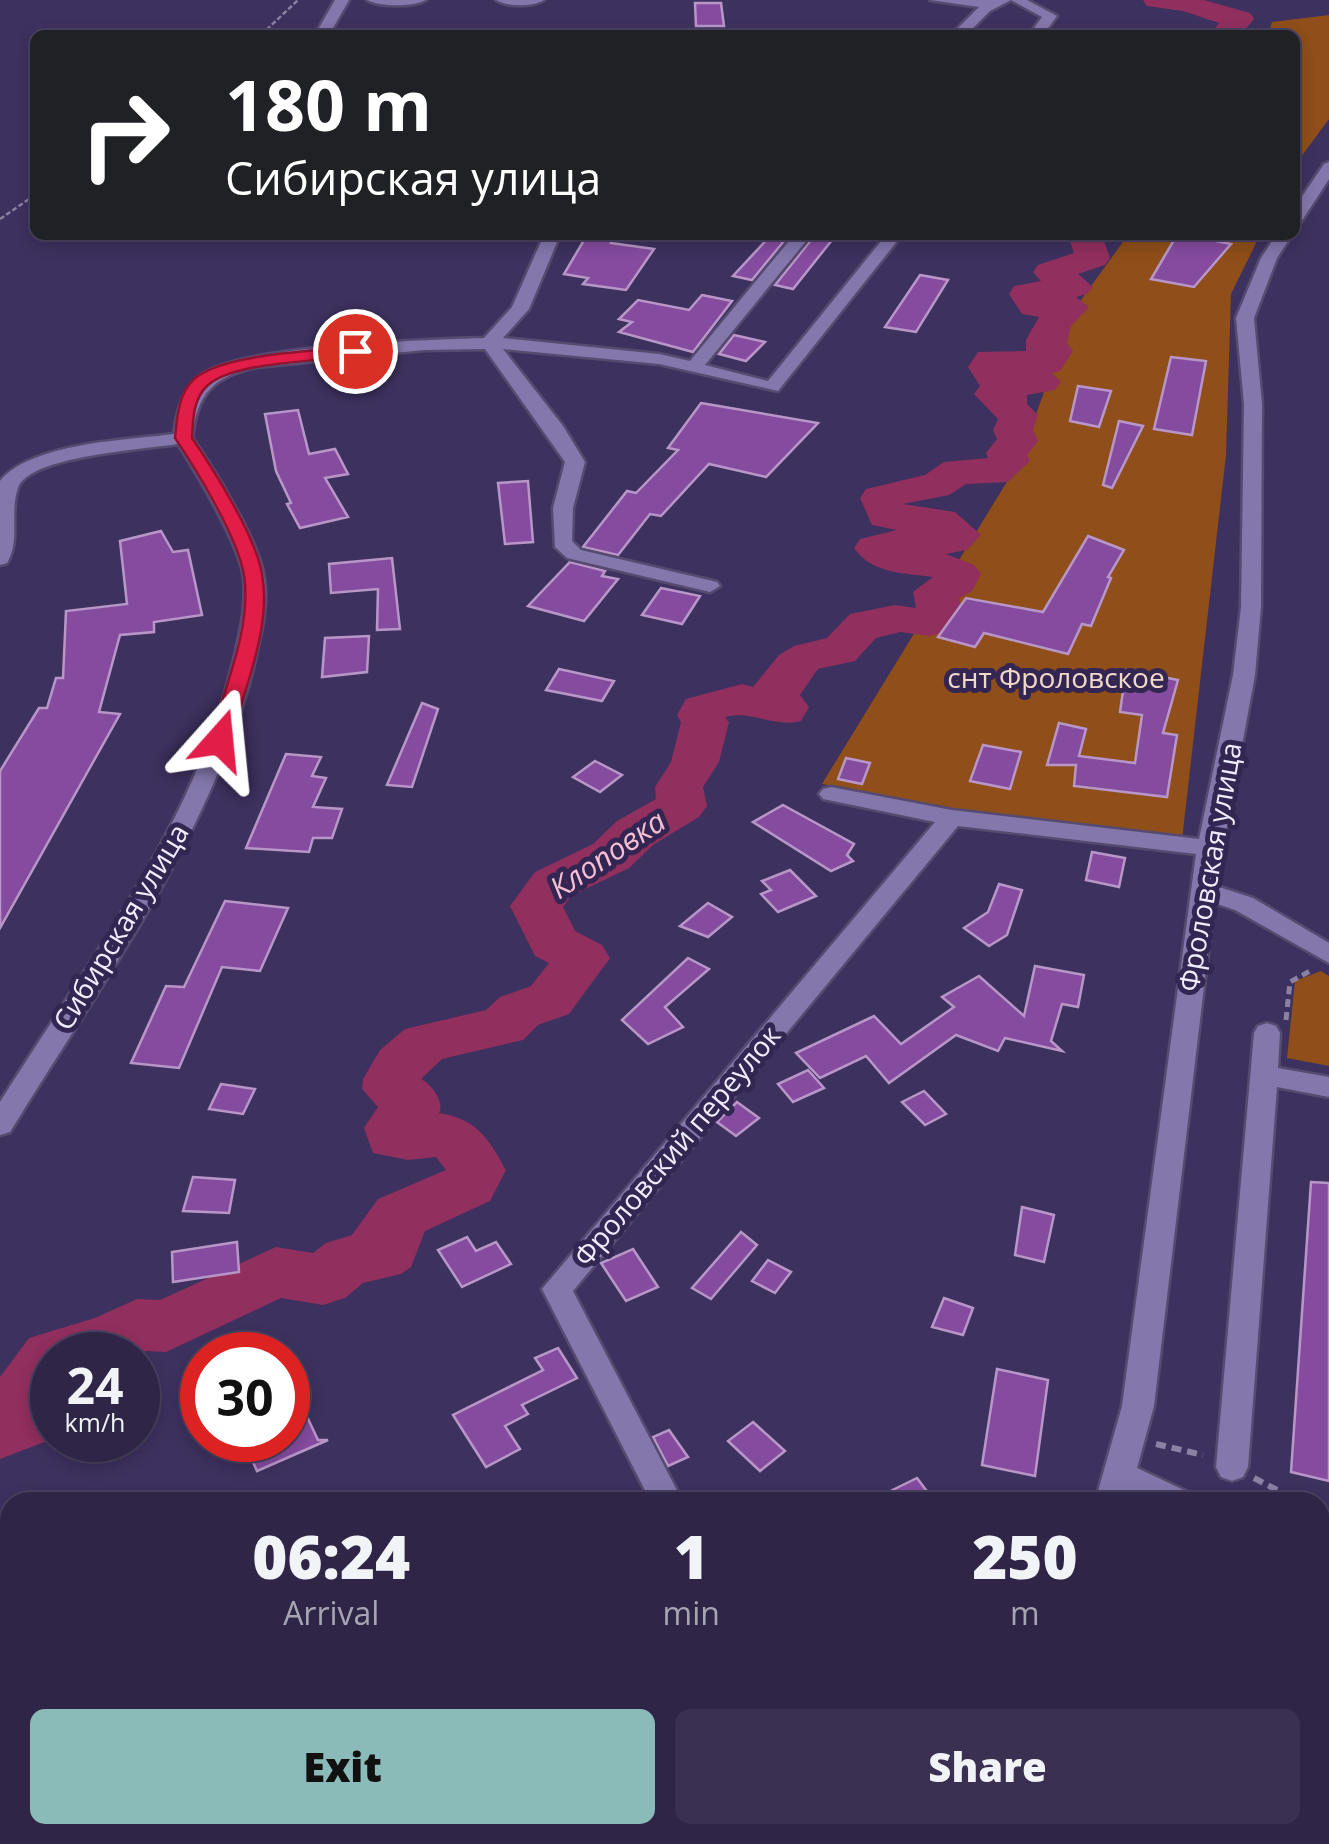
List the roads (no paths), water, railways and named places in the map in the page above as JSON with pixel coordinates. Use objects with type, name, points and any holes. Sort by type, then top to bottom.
[{"type":"street","points":[[325,30],[342,0]]},
{"type":"street","points":[[374,0],[419,0]]},
{"type":"street","points":[[503,0],[537,0]]},
{"type":"street","points":[[937,0],[998,2]]},
{"type":"street","points":[[1017,0],[1050,16],[1040,30]]},
{"type":"street","points":[[964,30],[998,2]]},
{"type":"street","points":[[1300,211],[1329,167]]},
{"type":"street","points":[[490,342],[520,309],[550,240]]},
{"type":"street","points":[[696,366],[799,240]]},
{"type":"street","points":[[0,559],[6,537],[9,482],[18,470],[53,459],[183,438],[192,392],[223,369],[355,351],[490,342],[585,349],[696,366],[772,387],[890,240]]},
{"type":"street","name":"Фроловская улица","points":[[1116,1489],[1138,1406],[1209,848],[1249,638],[1253,404],[1245,318],[1269,258],[1281,240]]},
{"type":"street","points":[[490,342],[512,379],[559,430],[575,462],[564,508],[562,543],[574,554],[710,586]]},
{"type":"street","name":"Сибирская улица","points":[[0,1126],[166,857],[211,770],[240,680],[254,617],[253,572],[210,476],[183,438]]},
{"type":"street","points":[[830,794],[952,818],[1209,848]]},
{"type":"street","name":"Фроловский переулок","points":[[661,1492],[557,1289],[952,818]]},
{"type":"street","points":[[1203,890],[1244,904],[1329,954]]},
{"type":"street","points":[[1232,1467],[1267,1033]]},
{"type":"street","points":[[1264,1075],[1329,1087]]},
{"type":"waterway","name":"Клоповка","points":[[1157,0],[1190,3],[1202,11],[1240,19],[1228,30]]},
{"type":"waterway","name":"Клоповка","points":[[400,1065],[425,1043],[503,1026],[519,1011],[550,1000],[583,958],[554,943],[536,906],[553,884],[611,856],[635,833],[682,806],[679,787],[695,762],[705,722],[700,715],[703,709],[742,698],[784,711],[786,707],[771,695],[781,688],[789,671],[802,659],[819,652],[839,651],[866,623],[879,625],[895,618],[930,623],[939,605],[935,592],[957,582],[959,574],[938,565],[894,559],[875,548],[888,543],[952,541],[960,535],[931,518],[887,516],[881,498],[905,489],[935,486],[958,471],[994,473],[1010,461],[1006,453],[1018,441],[1013,430],[1019,415],[1003,407],[1011,399],[993,394],[999,387],[1042,382],[994,379],[987,367],[991,360],[1047,363],[1044,359],[1054,351],[1043,348],[1044,340],[1054,335],[1053,323],[1071,307],[1035,306],[1027,294],[1075,287],[1050,272],[1093,258],[1087,240]]},
{"type":"waterway","name":"Клоповка","points":[[125,1332],[137,1325],[166,1326],[276,1272],[323,1280],[348,1260],[379,1257],[389,1250],[379,1246],[380,1239],[397,1226],[399,1216],[469,1185],[476,1170],[458,1142],[440,1135],[394,1137],[393,1128],[413,1108],[409,1098],[391,1089],[391,1079]]},
{"type":"waterway","name":"Клоповка","points":[[30,1386],[25,1393],[30,1395]]},
{"type":"waterway","name":"Клоповка","points":[[2,1431],[30,1416]]},
{"type":"park label","name":"снт Фроловское","points":[[1056,678]]}]
